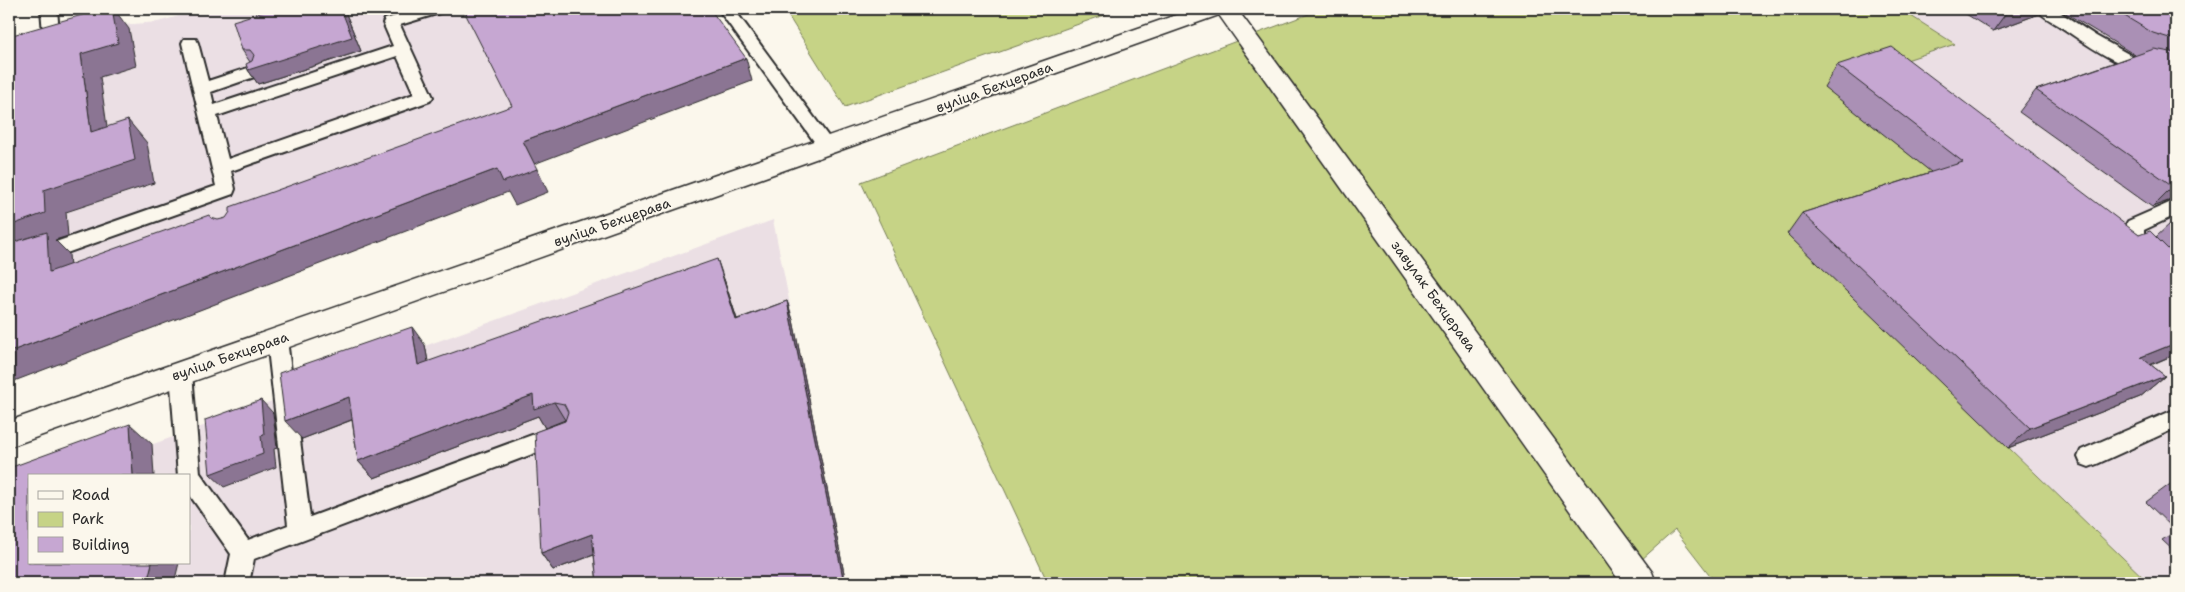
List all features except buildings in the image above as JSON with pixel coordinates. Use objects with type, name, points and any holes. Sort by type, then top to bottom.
[{"type":"street","name":"вуліца Бехцерава","points":[[9,434],[1214,9]]},
{"type":"street","name":"завулак Бехцерава","points":[[1226,9],[1640,583]]},
{"type":"lane","points":[[49,9],[51,33]]},
{"type":"lane","points":[[221,168],[424,97],[391,23],[437,9]]},
{"type":"lane","points":[[726,9],[827,147]]},
{"type":"lane","points":[[2045,9],[2131,64],[2154,71],[2176,70]]},
{"type":"lane","points":[[35,257],[228,198],[190,43]]},
{"type":"lane","points":[[207,113],[402,49]]},
{"type":"lane","points":[[201,88],[254,71]]},
{"type":"lane","points":[[2176,207],[2135,226],[2134,243],[2147,258],[2176,281]]},
{"type":"lane","points":[[277,340],[300,530]]},
{"type":"lane","points":[[181,374],[189,474]]},
{"type":"lane","points":[[2089,457],[2176,418]]},
{"type":"lane","points":[[243,552],[566,431]]},
{"type":"lane","points":[[190,477],[243,552],[237,583]]},
{"type":"shaded area","points":[[203,9],[700,9],[752,81],[534,163],[548,192],[515,205],[509,192],[9,383],[98,27],[158,22]]},
{"type":"shaded area","points":[[1899,9],[2168,9],[2176,14],[2176,583],[2149,583],[1787,234],[1943,182],[1824,87]]},
{"type":"shaded area","points":[[773,220],[846,583],[9,583],[28,564],[190,564],[190,474],[71,474]]},
{"type":"green space","points":[[784,9],[1121,9],[845,107]]},
{"type":"green space","points":[[1322,9],[1900,9],[1955,44],[1825,87],[1944,182],[1788,235],[2149,583],[1716,583],[1675,530],[1615,583],[1048,583],[861,182]]}]
